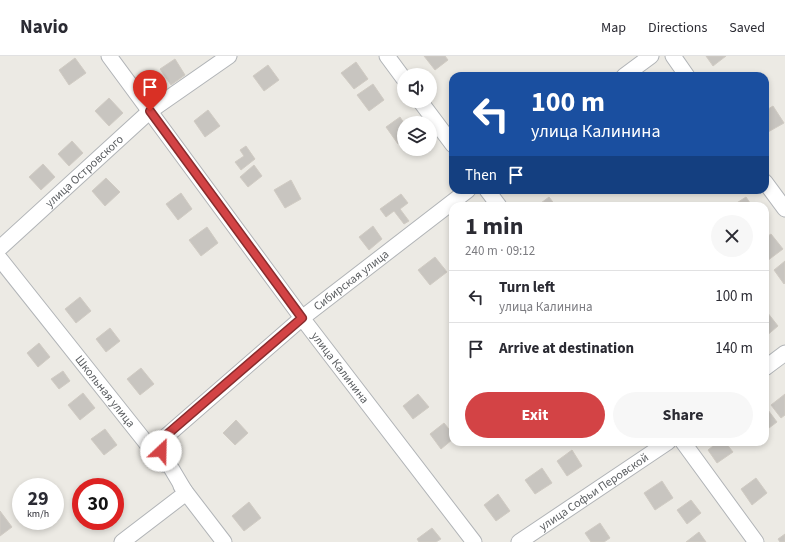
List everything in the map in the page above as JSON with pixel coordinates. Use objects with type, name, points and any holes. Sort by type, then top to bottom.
[{"type":"street","name":"улица Калинина","points":[[109,56],[302,318],[474,542]]},
{"type":"street","name":"улица Островского","points":[[0,248],[150,111],[229,56]]},
{"type":"street","points":[[387,56],[397,70]]},
{"type":"street","points":[[630,72],[652,56]]},
{"type":"street","points":[[673,56],[685,72]]},
{"type":"street","points":[[425,108],[449,140]]},
{"type":"street","points":[[769,188],[785,210]]},
{"type":"street","name":"Сибирская улица","points":[[452,202],[463,194]]},
{"type":"street","name":"Сибирская улица","points":[[186,493],[161,451],[163,438],[302,318],[449,205]]},
{"type":"street","name":"Школьная улица","points":[[0,259],[224,542]]},
{"type":"street","points":[[769,365],[785,353]]},
{"type":"street","name":"улица Софьи Перовской","points":[[520,542],[662,446]]},
{"type":"street","points":[[686,446],[756,542]]},
{"type":"street","points":[[122,542],[186,493]]},
{"type":"building","points":[[424,56],[445,56],[448,60],[437,68],[433,68]]},
{"type":"building","points":[[706,56],[726,56],[713,66]]},
{"type":"building","points":[[75,58],[86,73],[69,85],[59,70]]},
{"type":"building","points":[[175,59],[185,75],[171,85],[160,69]]},
{"type":"building","points":[[356,62],[368,79],[354,89],[341,73]]},
{"type":"building","points":[[268,65],[279,80],[264,91],[253,76]]},
{"type":"building","points":[[373,84],[384,100],[369,111],[357,95]]},
{"type":"building","points":[[109,98],[123,113],[109,126],[95,111]]},
{"type":"building","points":[[773,106],[784,123],[769,131],[769,108]]},
{"type":"building","points":[[208,110],[220,126],[205,137],[194,121]]},
{"type":"building","points":[[397,119],[397,143],[386,127]]},
{"type":"building","points":[[72,141],[83,153],[69,166],[58,154]]},
{"type":"building","points":[[246,146],[255,159],[241,170],[235,162],[244,156],[240,150]]},
{"type":"building","points":[[43,164],[55,177],[41,190],[29,177]]},
{"type":"building","points":[[254,165],[262,176],[248,187],[240,177]]},
{"type":"building","points":[[106,178],[120,192],[105,206],[92,191]]},
{"type":"building","points":[[291,180],[301,199],[285,208],[274,190]]},
{"type":"building","points":[[181,193],[192,209],[178,220],[166,204]]},
{"type":"building","points":[[401,194],[408,203],[400,209],[409,221],[404,224],[394,211],[386,217],[380,209]]},
{"type":"building","points":[[549,197],[553,202],[542,202]]},
{"type":"building","points":[[746,197],[749,202],[738,202]]},
{"type":"building","points":[[373,226],[382,239],[369,250],[359,237]]},
{"type":"building","points":[[207,227],[218,243],[201,256],[189,240]]},
{"type":"building","points":[[771,234],[783,249],[769,260],[769,235]]},
{"type":"building","points":[[435,257],[447,272],[430,285],[418,270]]},
{"type":"building","points":[[785,261],[785,283],[784,284],[774,270]]},
{"type":"building","points":[[80,297],[91,311],[76,323],[65,309]]},
{"type":"building","points":[[769,315],[778,326],[769,334]]},
{"type":"building","points":[[110,328],[120,341],[106,352],[96,339]]},
{"type":"building","points":[[39,343],[50,357],[38,367],[27,353]]},
{"type":"building","points":[[141,368],[154,384],[140,395],[127,379]]},
{"type":"building","points":[[63,371],[70,381],[59,389],[51,379]]},
{"type":"building","points":[[83,393],[95,408],[80,420],[68,405]]},
{"type":"building","points":[[418,394],[429,407],[413,419],[403,406]]},
{"type":"building","points":[[785,394],[785,415],[781,418],[771,405]]},
{"type":"building","points":[[769,411],[777,422],[769,428]]},
{"type":"building","points":[[236,420],[248,433],[235,445],[223,433]]},
{"type":"building","points":[[444,423],[449,429],[449,442],[441,449],[430,434]]},
{"type":"building","points":[[105,429],[117,445],[104,455],[91,439]]},
{"type":"building","points":[[713,446],[728,446],[733,452],[717,463],[708,450]]},
{"type":"building","points":[[572,450],[582,466],[567,476],[557,461]]},
{"type":"building","points":[[542,468],[552,483],[535,494],[525,480]]},
{"type":"building","points":[[756,478],[767,493],[752,505],[741,489]]},
{"type":"building","points":[[662,481],[673,498],[655,510],[644,493]]},
{"type":"building","points":[[498,494],[510,511],[496,521],[484,505]]},
{"type":"building","points":[[691,500],[701,513],[687,524],[677,510]]},
{"type":"building","points":[[249,502],[261,518],[244,531],[232,516]]},
{"type":"building","points":[[0,511],[12,527],[0,536]]},
{"type":"building","points":[[600,523],[610,538],[604,542],[591,542],[585,533]]},
{"type":"building","points":[[432,528],[441,539],[436,542],[419,542],[417,539]]},
{"type":"building","points":[[699,532],[706,542],[686,542]]},
{"type":"building","points":[[785,534],[785,542],[780,542],[778,539]]},
{"type":"route","points":[[150,111],[302,318],[163,438],[161,451]]}]
